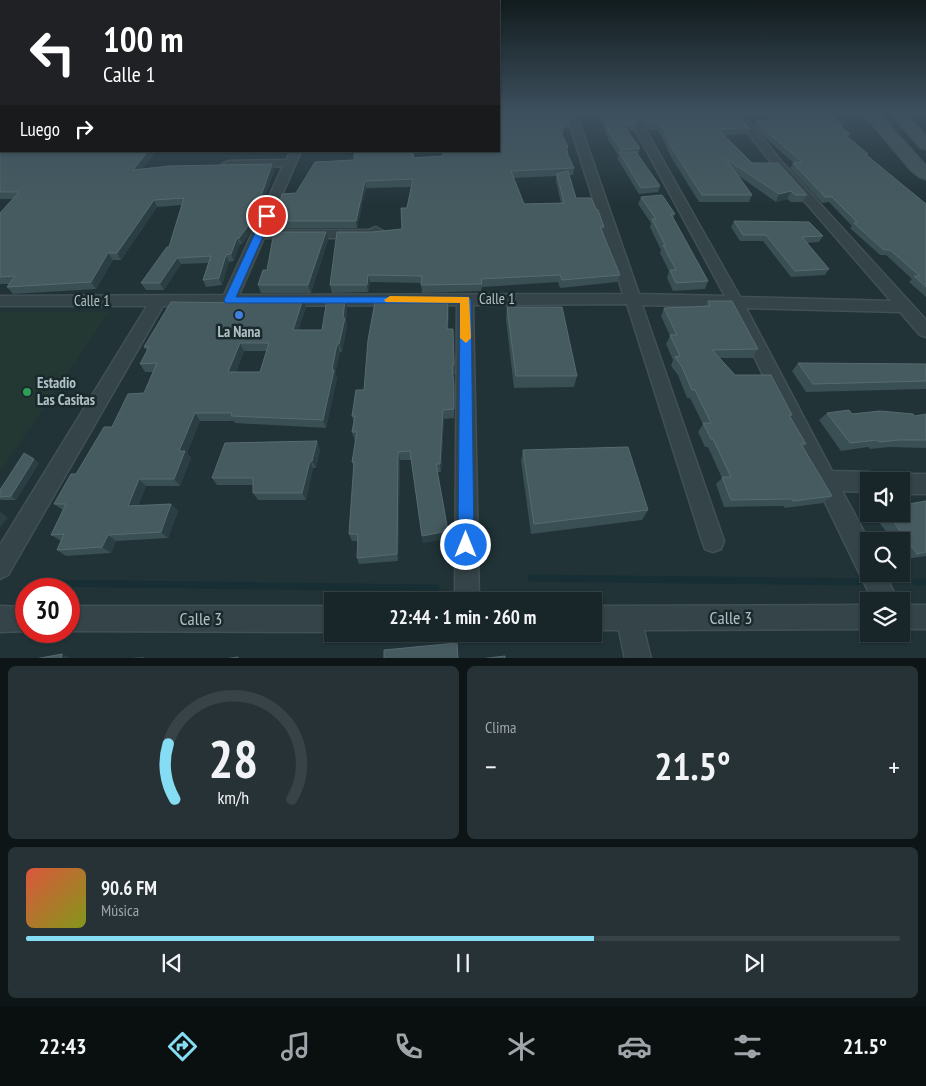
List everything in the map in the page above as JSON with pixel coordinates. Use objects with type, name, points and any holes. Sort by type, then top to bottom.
[{"type":"street","points":[[581,144],[713,541]]},
{"type":"street","points":[[648,144],[736,303],[860,548]]},
{"type":"street","points":[[765,144],[778,163],[926,331]]},
{"type":"street","points":[[897,144],[917,167],[926,174]]},
{"type":"street","points":[[228,164],[294,157]]},
{"type":"street","points":[[229,300],[294,157]]},
{"type":"street","points":[[259,234],[373,234],[376,231]]},
{"type":"street","name":"Calle 1","points":[[0,301],[631,299],[905,307]]},
{"type":"street","points":[[465,300],[466,592]]},
{"type":"street","points":[[0,567],[158,301]]},
{"type":"street","points":[[825,480],[860,482]]},
{"type":"street","points":[[910,484],[926,484]]},
{"type":"street","points":[[910,617],[926,617]]},
{"type":"street","name":"Calle 3","points":[[602,618],[860,618]]},
{"type":"street","points":[[629,618],[638,658]]},
{"type":"street","points":[[0,619],[15,619]]},
{"type":"street","name":"Calle 3","points":[[80,619],[324,619]]},
{"type":"green space","name":"Estadio Las Casitas","points":[[0,312],[109,312],[0,472]]},
{"type":"building","points":[[500,144],[566,144],[567,153],[574,168],[511,171],[524,204],[564,203],[557,174],[568,171],[576,198],[591,198],[598,210],[604,227],[600,227],[620,275],[562,280],[560,275],[481,279],[482,284],[421,285],[422,276],[368,275],[367,285],[330,285],[337,232],[372,232],[402,229],[401,208],[407,208],[413,179],[365,181],[356,221],[276,221],[282,194],[296,193],[315,162],[354,160],[354,152],[413,152],[413,158],[443,156],[443,152],[500,152]]},
{"type":"building","points":[[617,144],[637,144],[640,148],[621,150]]},
{"type":"building","points":[[670,144],[733,144],[752,163],[778,163],[807,195],[795,195],[791,191],[779,194],[726,159],[752,195],[702,195]]},
{"type":"building","points":[[781,144],[856,144],[868,154],[865,154],[926,204],[926,287],[914,276],[920,276],[890,250],[884,250],[854,223],[857,222],[832,197],[825,197],[793,163],[802,162]]},
{"type":"building","points":[[0,152],[147,152],[133,170],[169,166],[272,164],[258,205],[248,226],[237,238],[231,254],[226,255],[219,278],[203,280],[211,256],[177,258],[160,283],[141,283],[167,247],[169,247],[184,198],[154,200],[117,253],[108,253],[91,282],[7,287],[15,276],[0,277],[0,213],[19,192],[0,192]]},
{"type":"building","points":[[619,152],[636,152],[660,186],[641,188]]},
{"type":"building","points":[[662,195],[675,214],[671,214],[708,281],[676,283],[670,270],[676,270],[652,219],[656,219],[641,197]]},
{"type":"building","points":[[734,221],[809,222],[823,236],[802,237],[829,269],[795,271],[766,235],[743,235]]},
{"type":"building","points":[[274,232],[326,232],[308,285],[258,285],[263,270],[267,270]]},
{"type":"building","points":[[420,298],[448,298],[447,329],[453,329],[454,409],[443,410],[440,464],[436,464],[448,531],[422,536],[410,451],[398,452],[397,554],[357,558],[358,534],[349,534],[354,462],[352,462],[357,432],[352,432],[355,416],[352,416],[356,390],[364,390],[368,340],[375,302],[419,302]]},
{"type":"building","points":[[252,299],[303,299],[293,330],[322,330],[327,299],[345,299],[343,318],[345,318],[339,344],[337,344],[332,370],[334,370],[323,420],[231,416],[232,413],[195,413],[179,451],[185,451],[174,479],[139,479],[128,506],[171,504],[161,532],[108,535],[102,547],[57,550],[64,534],[51,535],[66,504],[54,504],[71,474],[76,474],[104,427],[112,427],[128,394],[144,393],[157,363],[140,364],[149,347],[144,347],[171,302],[251,303]],"holes":[[[240,343],[269,343],[260,372],[228,372]]]},
{"type":"building","points":[[708,301],[732,301],[758,349],[712,350],[735,375],[771,375],[792,415],[789,415],[806,444],[801,444],[832,496],[793,501],[792,499],[731,500],[722,477],[731,477],[713,439],[711,439],[703,423],[711,423],[695,390],[692,390],[682,367],[675,357],[680,356],[670,335],[677,335],[664,308],[710,306]]},
{"type":"building","points":[[507,307],[562,307],[577,376],[516,376]]},
{"type":"building","points":[[798,363],[926,364],[926,381],[813,384]]},
{"type":"building","points":[[849,410],[852,414],[880,411],[913,414],[915,416],[926,414],[926,440],[879,442],[877,440],[850,443],[827,413]]},
{"type":"building","points":[[317,441],[302,493],[253,493],[253,478],[212,478],[225,443]]},
{"type":"building","points":[[628,447],[648,510],[534,524],[523,450]]},
{"type":"building","points":[[24,453],[34,459],[11,496],[0,497],[0,490]]},
{"type":"building","points":[[926,501],[926,552],[917,554],[910,544],[910,532],[901,532],[894,522],[910,522],[910,504]]},
{"type":"building","points":[[457,643],[458,658],[384,658],[384,650]]},
{"type":"building","points":[[62,654],[61,658],[40,658]]},
{"type":"building","points":[[505,656],[505,658],[488,658]]},
{"type":"waterway","points":[[531,578],[858,582]]},
{"type":"waterway","points":[[916,582],[926,582]]},
{"type":"waterway","points":[[80,583],[436,588]]},
{"type":"slow traffic","points":[[390,300],[465,300],[466,338]]},
{"type":"place","name":"La Nana","points":[[239,315]]},
{"type":"place","name":"Estadio Las Casitas","points":[[27,392]]},
{"type":"route","points":[[267,216],[229,300],[465,300],[466,545]]}]
